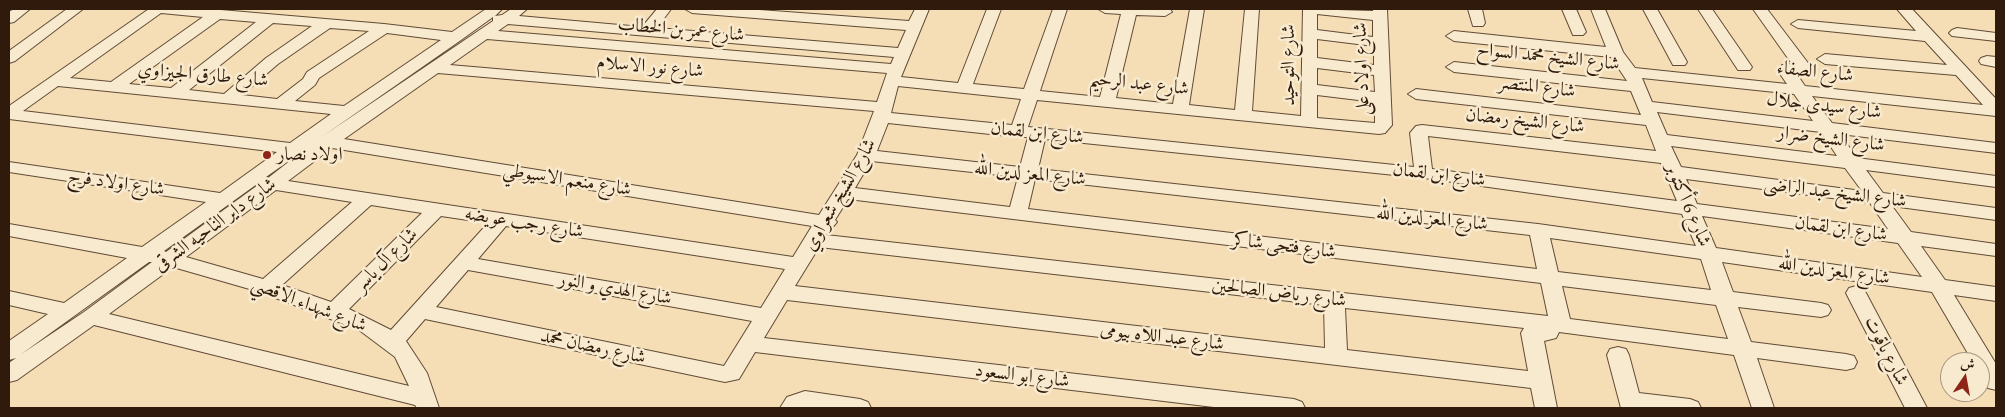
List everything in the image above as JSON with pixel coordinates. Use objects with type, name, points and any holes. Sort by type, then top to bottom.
[{"type":"street","points":[[9,19],[23,9]]},
{"type":"street","points":[[9,58],[76,9]]},
{"type":"street","points":[[10,110],[159,9],[460,35]]},
{"type":"street","points":[[646,31],[664,9]]},
{"type":"street","points":[[692,9],[914,26]]},
{"type":"street","name":"شارع الشيخ شعراوي","points":[[750,344],[845,193],[866,155],[897,68],[922,9]]},
{"type":"street","points":[[964,88],[994,9]]},
{"type":"street","points":[[1018,132],[1060,9]]},
{"type":"street","points":[[1105,9],[1165,12]]},
{"type":"street","points":[[1180,109],[1197,9]]},
{"type":"street","points":[[1243,115],[1252,9]]},
{"type":"street","points":[[1310,9],[1380,13]]},
{"type":"street","name":"شارع التوحيد","points":[[1309,122],[1310,9]]},
{"type":"street","points":[[1569,9],[1578,32]]},
{"type":"street","name":"شارع 6 أكتوبر","points":[[1598,9],[1616,53],[1634,80],[1690,208],[1709,254],[1763,408]]},
{"type":"street","points":[[1650,9],[1679,62]]},
{"type":"street","points":[[1705,9],[1744,67]]},
{"type":"street","points":[[1760,9],[1803,66],[1802,69],[1786,70],[1938,286],[1996,382]]},
{"type":"street","points":[[1904,9],[1996,110]]},
{"type":"street","points":[[1107,102],[1130,10]]},
{"type":"street","name":"شارع اولاد على","points":[[1380,13],[1383,128]]},
{"type":"street","points":[[114,87],[217,14]]},
{"type":"street","points":[[174,93],[270,18]]},
{"type":"street","points":[[498,18],[646,31],[897,68]]},
{"type":"street","name":"شارع داير الناحيه الشرقى","points":[[9,352],[347,111],[460,35],[498,18]]},
{"type":"street","name":"شارع داير الناحيه الشرقى","points":[[9,374],[91,317],[329,142],[437,68],[498,18]]},
{"type":"street","name":"شارع عمر بن الخطاب","points":[[498,18],[897,68]]},
{"type":"street","points":[[229,98],[272,61],[327,23]]},
{"type":"street","points":[[1798,24],[1930,37]]},
{"type":"street","points":[[282,103],[309,82],[313,75],[384,28]]},
{"type":"street","points":[[1957,33],[1996,37]]},
{"type":"street","points":[[1309,34],[1381,42]]},
{"type":"street","points":[[1454,36],[1616,53]]},
{"type":"street","points":[[1825,59],[1962,71]]},
{"type":"street","points":[[1310,62],[1382,71]]},
{"type":"street","name":"شارع نور الاسلام","points":[[414,66],[882,112]]},
{"type":"street","name":"شارع الشيخ محمد السواح","points":[[1454,67],[1634,80]]},
{"type":"street","name":"شارع عبد الرحيم","points":[[897,68],[964,88],[1383,128]]},
{"type":"street","name":"شارع الصفاء","points":[[1634,80],[1801,90],[1996,110]]},
{"type":"street","name":"شارع طارق الجيزاوي","points":[[54,81],[347,111]]},
{"type":"street","points":[[1309,89],[1383,98]]},
{"type":"street","name":"شارع المنتصر","points":[[1416,94],[1649,113]]},
{"type":"street","name":"شارع منعم الاسيوطي","points":[[10,110],[301,144],[329,142],[827,222]]},
{"type":"street","name":"شارع ابن لقمان","points":[[882,112],[1018,132],[1424,173],[1996,250]]},
{"type":"street","name":"شارع سيدى جلال","points":[[1649,113],[1827,128],[1996,148]]},
{"type":"street","name":"شارع الشيخ رمضان","points":[[1424,173],[1419,133],[1422,130],[1671,165]]},
{"type":"street","points":[[1017,214],[1038,134]]},
{"type":"street","name":"شارع الشيخ ضرار","points":[[1660,139],[1996,181]]},
{"type":"street","name":"شارع المعز لدين الله","points":[[866,155],[1538,230],[1996,294]]},
{"type":"street","name":"شارع الشيخ عبد الراضى","points":[[1671,165],[1877,199],[1996,214]]},
{"type":"street","name":"شارع اولاد فرج","points":[[9,167],[224,198]]},
{"type":"street","name":"شارع رجب عويضه","points":[[250,180],[799,265]]},
{"type":"street","name":"شارع فتحى شاكر","points":[[845,193],[1821,310]]},
{"type":"street","points":[[267,287],[368,198]]},
{"type":"street","name":"شارع آل ياسر","points":[[334,311],[437,209]]},
{"type":"street","points":[[393,342],[502,219]]},
{"type":"street","name":"شارع شهداء الاقصي","points":[[9,230],[170,259],[267,287],[334,311],[366,326],[393,342],[402,351],[416,373],[426,403]]},
{"type":"street","points":[[1538,230],[1549,278],[1554,325],[1548,333],[1532,333],[1546,408]]},
{"type":"street","name":"شارع رياض الصالحين","points":[[815,240],[1554,325],[1846,362]]},
{"type":"street","name":"شارع الهدي و النور","points":[[464,263],[767,316]]},
{"type":"street","name":"شارع عبد اللاه بيومى","points":[[782,292],[1541,382]]},
{"type":"street","name":"شارع ياقوت","points":[[1856,293],[1916,408]]},
{"type":"street","points":[[9,298],[69,311]]},
{"type":"street","points":[[1334,300],[1336,357]]},
{"type":"street","name":"شارع رمضان محمد","points":[[421,311],[725,374],[732,371],[750,344]]},
{"type":"street","points":[[91,317],[426,403]]},
{"type":"street","name":"شارع ابو السعود","points":[[750,344],[1294,408]]},
{"type":"street","points":[[1618,355],[1631,405],[1690,408]]},
{"type":"street","points":[[793,406],[805,400],[860,408]]},
{"type":"place","name":"اولاد نصار","points":[[267,155]]}]
